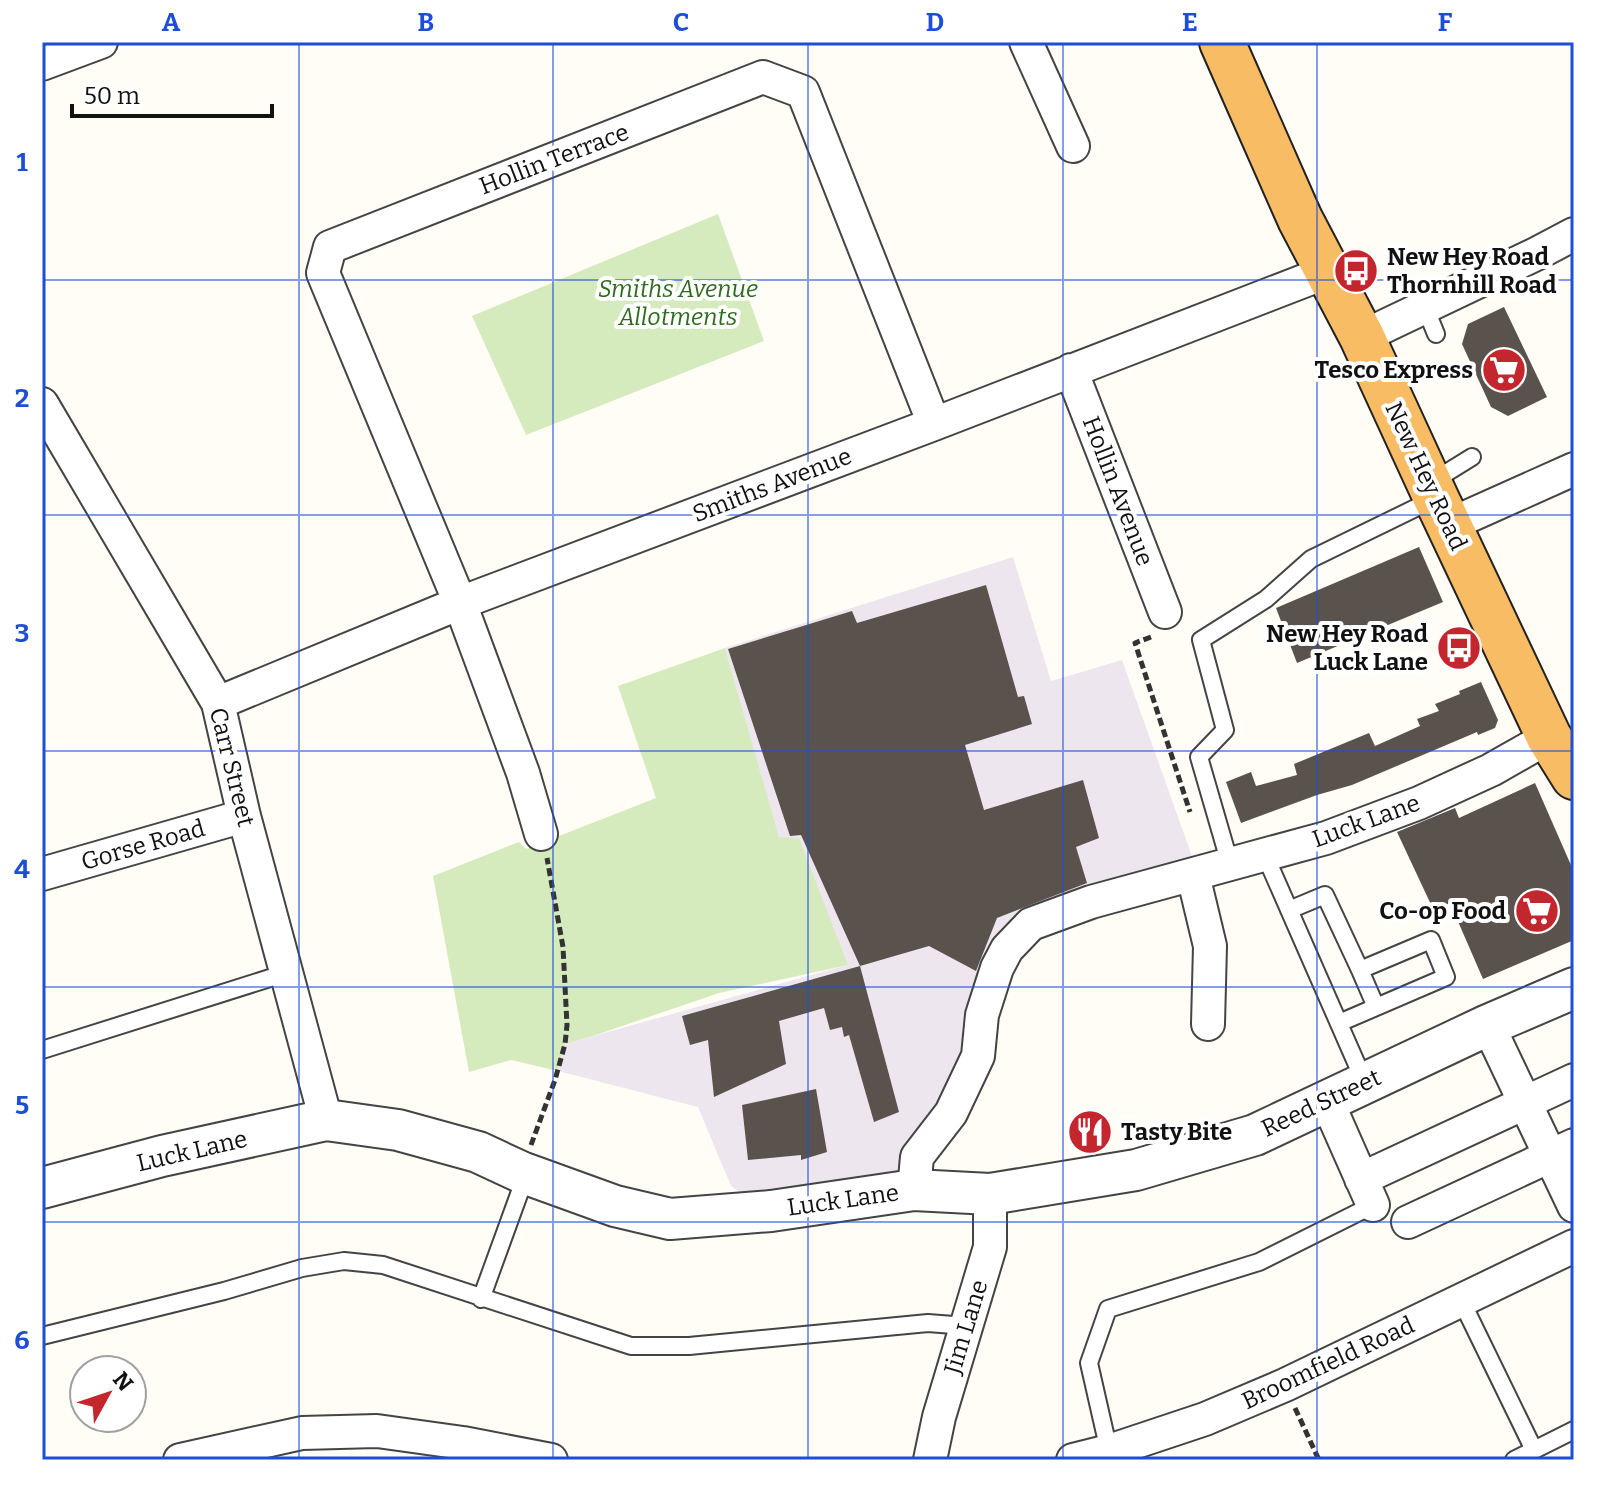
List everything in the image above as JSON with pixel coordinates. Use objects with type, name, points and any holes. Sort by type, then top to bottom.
[{"type":"highway","name":"New Hey Road","points":[[1222,42],[1300,219],[1362,337],[1549,737],[1574,777]]},
{"type":"street","points":[[42,64],[101,42]]},
{"type":"street","points":[[1026,42],[1073,146]]},
{"type":"street","name":"Hollin Terrace","points":[[460,603],[323,273],[330,247],[763,77],[803,92],[934,424]]},
{"type":"street","points":[[1362,337],[1431,321],[1574,234]]},
{"type":"street","name":"Smiths Avenue","points":[[218,703],[460,603],[1327,272]]},
{"type":"street","name":"Hollin Avenue","points":[[1071,370],[1165,612]]},
{"type":"street","name":"Carr Street","points":[[42,404],[218,703],[244,816],[326,1120]]},
{"type":"street","points":[[1438,502],[1574,469]]},
{"type":"street","points":[[460,603],[523,773],[541,834]]},
{"type":"street","name":"Luck Lane","points":[[42,1188],[162,1156],[326,1120],[398,1130],[478,1152],[523,1173],[615,1206],[670,1219],[771,1211],[914,1190],[917,1157],[951,1113],[978,1056],[982,1015],[997,968],[1007,949],[1031,924],[1155,875],[1211,870],[1326,838],[1419,803],[1491,770],[1549,737]]},
{"type":"street","name":"Gorse Road","points":[[42,874],[244,816]]},
{"type":"street","points":[[1208,1024],[1211,870]]},
{"type":"street","name":"Reed Street","points":[[914,1190],[990,1194],[1136,1170],[1255,1135],[1574,988]]},
{"type":"street","points":[[1488,1025],[1525,1103],[1562,1150],[1574,1206]]},
{"type":"street","points":[[1327,1101],[1367,1192],[1525,1103],[1574,1080]]},
{"type":"street","points":[[1408,1222],[1562,1150]]},
{"type":"street","name":"Jim Lane","points":[[930,1460],[939,1417],[990,1247],[990,1194]]},
{"type":"street","name":"Broomfield Road","points":[[1073,1460],[1205,1419],[1285,1385],[1574,1246]]},
{"type":"street","points":[[180,1460],[302,1433],[377,1431],[551,1460]]},
{"type":"lane","points":[[1211,870],[1199,757],[1225,730],[1201,640],[1266,599],[1311,559],[1438,502],[1472,457]]},
{"type":"lane","points":[[1265,855],[1365,1083]]},
{"type":"lane","points":[[1289,910],[1325,895],[1376,1007]]},
{"type":"lane","points":[[1339,1023],[1446,977],[1431,940],[1360,970]]},
{"type":"lane","points":[[42,1050],[286,973]]},
{"type":"lane","points":[[481,1299],[523,1173]]},
{"type":"lane","points":[[1109,1451],[1089,1363],[1108,1309],[1259,1262],[1367,1192]]},
{"type":"lane","points":[[42,1336],[224,1291],[302,1268],[344,1261],[383,1265],[631,1346],[689,1346],[928,1323],[966,1326]]},
{"type":"lane","points":[[1461,1300],[1534,1450]]},
{"type":"lane","points":[[1514,1460],[1574,1430]]},
{"type":"path","points":[[1165,612],[1171,628],[1135,643],[1211,870]]},
{"type":"path","points":[[523,1173],[555,1080],[567,1025],[563,947],[541,834]]},
{"type":"path","points":[[1285,1385],[1319,1460]]},
{"type":"shaded area","points":[[1013,557],[1051,681],[1122,660],[1193,859],[1031,924],[914,1190],[771,1211],[731,1186],[698,1107],[558,1071],[565,1044],[847,965],[779,838],[725,648]]},
{"type":"green space","name":"Smiths Avenue Allotments","points":[[718,214],[764,341],[526,435],[472,316]]},
{"type":"green space","points":[[725,648],[779,837],[799,838],[848,965],[719,993],[565,1044],[558,1071],[511,1060],[469,1072],[433,876],[519,842],[526,849],[656,798],[618,686]]},
{"type":"building","name":"Tesco Express","points":[[1504,307],[1547,397],[1508,416],[1491,407],[1462,344],[1468,324]]},
{"type":"building","points":[[1419,547],[1443,602],[1297,663],[1276,608]]},
{"type":"building","points":[[986,585],[1018,697],[1024,696],[1032,724],[965,745],[984,810],[1083,780],[1099,838],[1076,847],[1087,883],[997,918],[976,971],[929,946],[860,966],[801,835],[790,836],[728,649],[852,611],[857,623]]},
{"type":"building","points":[[1481,682],[1498,720],[1495,728],[1478,735],[1477,732],[1352,785],[1241,823],[1226,782],[1251,772],[1256,786],[1297,775],[1294,764],[1369,733],[1375,746],[1420,726],[1417,719],[1439,711],[1435,704]]},
{"type":"building","points":[[1535,783],[1574,872],[1574,940],[1483,979],[1450,903],[1434,911],[1397,832],[1455,808],[1459,818]]},
{"type":"building","points":[[860,966],[899,1112],[874,1122],[849,1035],[844,1037],[842,1027],[830,1030],[824,1008],[779,1021],[786,1064],[714,1097],[708,1040],[690,1045],[682,1016]]},
{"type":"building","points":[[816,1089],[827,1152],[801,1160],[801,1155],[748,1160],[742,1105]]},
{"type":"place","name":"New Hey Road Thornhill Road","points":[[1356,271]]},
{"type":"place","name":"Tesco Express","points":[[1504,370]]},
{"type":"place","name":"New Hey Road Luck Lane","points":[[1459,648]]},
{"type":"place","name":"Co-op Food","points":[[1537,911]]},
{"type":"place","name":"Tasty Bite","points":[[1090,1132]]}]
